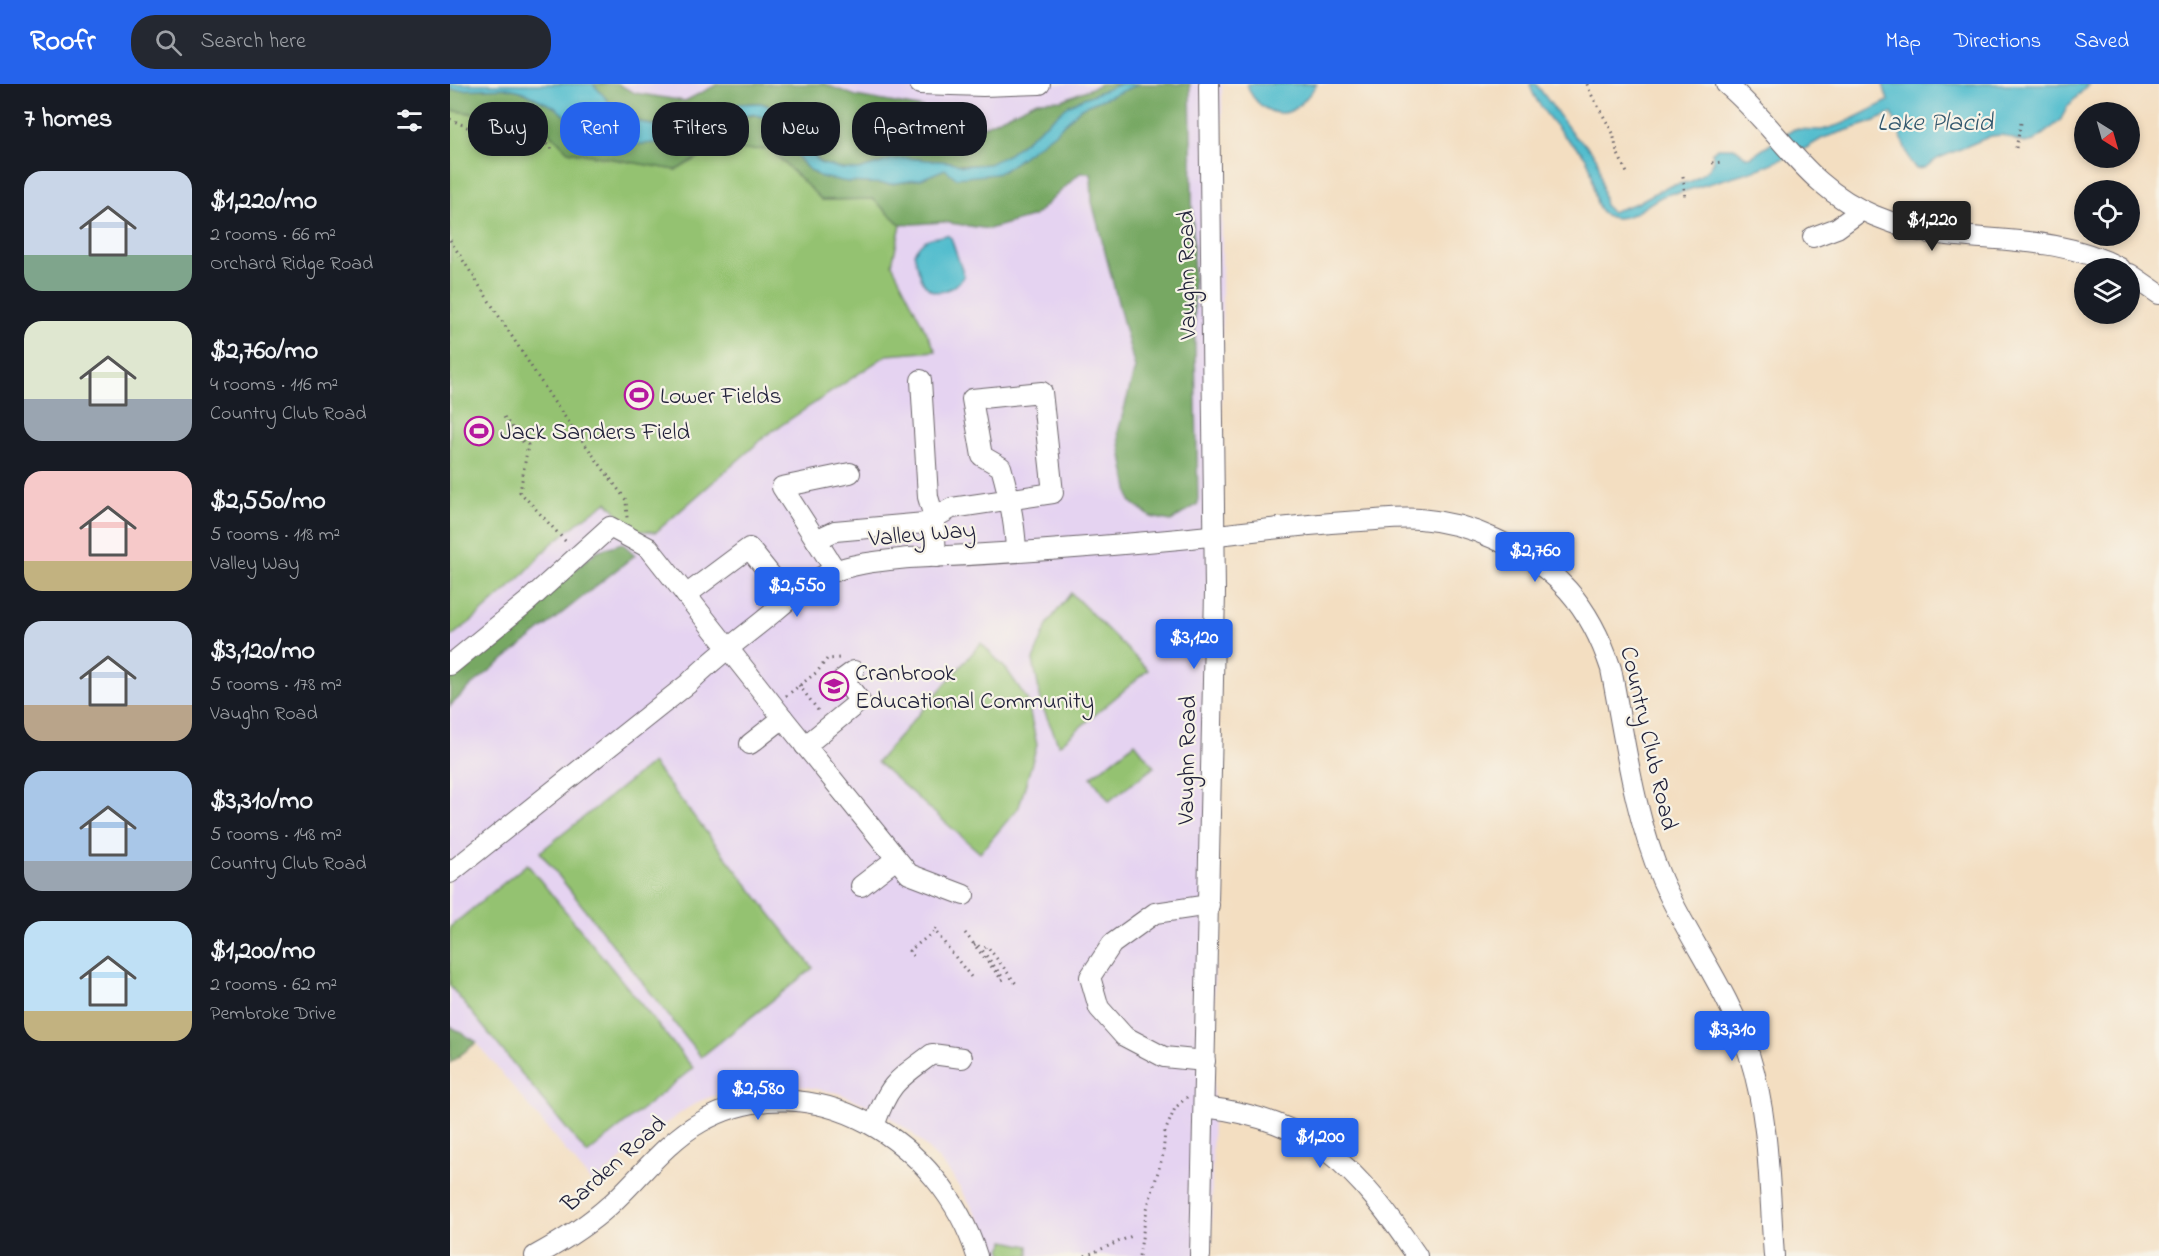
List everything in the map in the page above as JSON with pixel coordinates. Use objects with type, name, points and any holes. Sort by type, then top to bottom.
[{"type":"street","points":[[920,84],[964,86],[1040,84]]},
{"type":"street","name":"Vaughn Road","points":[[1200,1256],[1215,535],[1209,84]]},
{"type":"street","points":[[1726,84],[1753,109],[1789,153],[1823,186],[1862,210],[1899,225],[1931,233],[2042,243],[2096,258]]},
{"type":"street","points":[[1813,237],[1845,224],[1862,210]]},
{"type":"street","points":[[2140,281],[2159,294]]},
{"type":"street","points":[[921,380],[928,497],[934,518],[936,557]]},
{"type":"street","points":[[816,540],[836,531],[925,522],[952,508],[1010,500],[1053,493],[1042,392],[972,399],[982,456],[1001,467],[1010,500],[1016,527],[1016,551]]},
{"type":"street","points":[[836,571],[782,487],[850,473]]},
{"type":"street","name":"Country Club Road","points":[[1215,535],[1304,524],[1368,520],[1420,519],[1449,523],[1476,530],[1529,556],[1572,592],[1595,626],[1611,669],[1636,803],[1651,851],[1670,897],[1730,1007],[1749,1054],[1761,1100],[1768,1145],[1774,1256]]},
{"type":"street","points":[[450,665],[527,602],[610,527],[649,548],[909,874],[964,895]]},
{"type":"street","name":"Valley Way","points":[[450,873],[689,683],[702,669],[790,599],[809,585],[836,571],[867,562],[1215,535]]},
{"type":"street","points":[[686,595],[749,548],[790,599]]},
{"type":"street","points":[[805,746],[860,701],[843,679],[848,664]]},
{"type":"street","points":[[750,744],[778,712]]},
{"type":"street","points":[[861,886],[896,859]]},
{"type":"street","points":[[1205,1060],[1164,1057],[1124,1036],[1099,1008],[1090,977],[1112,944],[1155,913],[1209,905]]},
{"type":"street","points":[[874,1125],[883,1099],[895,1082],[909,1071],[933,1054],[962,1058]]},
{"type":"street","points":[[1204,1099],[1295,1131],[1317,1144],[1362,1182],[1417,1256]]},
{"type":"street","name":"Barden Road","points":[[535,1256],[576,1232],[598,1215],[678,1138],[699,1123],[739,1106],[758,1102],[787,1101],[830,1106],[874,1125],[904,1147],[932,1175],[951,1202],[977,1256]]},
{"type":"path","points":[[1587,84],[1613,133],[1617,152],[1628,174]]},
{"type":"path","points":[[450,119],[467,127],[538,136],[552,149]]},
{"type":"path","points":[[2016,148],[2021,123]]},
{"type":"path","points":[[1712,163],[1722,162]]},
{"type":"path","points":[[1683,176],[1685,198]]},
{"type":"path","points":[[450,240],[554,402],[626,500],[628,537]]},
{"type":"path","points":[[504,417],[522,441],[528,445],[520,492],[579,554]]},
{"type":"path","points":[[778,712],[800,685],[817,672],[827,659],[848,664]]},
{"type":"path","points":[[800,685],[830,725]]},
{"type":"path","points":[[913,956],[909,951],[935,929],[971,977]]},
{"type":"path","points":[[965,933],[974,945],[1002,980],[1004,979],[982,950],[976,944],[974,945]]},
{"type":"path","points":[[982,950],[987,946],[1018,984]]},
{"type":"path","points":[[1138,1256],[1147,1209],[1163,1155],[1169,1119],[1180,1103],[1190,1095],[1204,1099]]},
{"type":"path","points":[[1085,1256],[1132,1236]]},
{"type":"shaded area","name":"Cranbrook Educational Community","points":[[450,84],[1222,84],[1222,330],[1211,1256],[996,1256],[978,1217],[954,1178],[912,1133],[879,1110],[858,1101],[838,1093],[795,1085],[755,1085],[736,1088],[702,1100],[642,1141],[593,1184],[477,1043],[450,1063]]},
{"type":"green space","points":[[593,84],[618,84],[635,93],[685,101],[718,84],[824,84],[856,96],[890,102],[852,102],[852,156],[987,156],[987,125],[1037,101],[1062,100],[1101,84],[1121,84],[1068,106],[1009,154],[989,164],[964,165],[903,159],[882,162],[859,170],[833,167],[820,162],[813,156],[840,156],[840,102],[652,102],[652,124],[640,122],[640,102],[609,102]]},
{"type":"green space","points":[[1139,84],[1190,84],[1198,504],[1171,521],[1151,517],[1130,501],[1118,432],[1135,368],[1092,202],[1091,173],[1080,173],[1034,216],[989,229],[943,222],[901,225],[873,199],[822,200],[777,156],[798,156],[806,167],[817,175],[848,182],[891,184],[921,179],[945,169],[1003,171],[1056,132],[1081,108]]},
{"type":"green space","points":[[508,88],[521,91],[544,102],[468,102],[468,113],[450,110],[450,90]]},
{"type":"green space","points":[[548,104],[560,112],[560,143],[548,131]]},
{"type":"green space","name":"Lower Fields","points":[[450,110],[468,113],[468,156],[548,156],[548,131],[560,143],[560,156],[596,156],[676,170],[701,156],[749,156],[749,142],[760,135],[761,156],[777,156],[822,200],[873,199],[901,225],[892,264],[936,351],[887,355],[768,434],[656,532],[633,530],[607,502],[549,546],[521,577],[473,620],[450,637]]},
{"type":"green space","points":[[749,116],[761,116],[761,149],[749,150]]},
{"type":"green space","points":[[652,143],[652,156],[701,156],[676,170],[596,156],[640,156],[640,144]]},
{"type":"green space","points":[[622,543],[635,555],[472,685],[450,706],[450,674],[597,551]]},
{"type":"green space","points":[[1071,593],[1148,670],[1059,745],[1042,706],[1033,660],[1048,623]]},
{"type":"green space","points":[[981,643],[1007,670],[1027,699],[1037,745],[1019,807],[980,853],[877,762]]},
{"type":"green space","points":[[1135,743],[1154,767],[1109,801],[1091,777]]},
{"type":"green space","points":[[652,763],[813,968],[701,1057],[540,852]]},
{"type":"green space","points":[[527,864],[693,1068],[587,1154],[450,986],[450,927]]},
{"type":"green space","points":[[450,1026],[477,1042],[450,1063]]},
{"type":"green space","points":[[1005,1241],[1029,1246],[1029,1256],[1004,1256],[1001,1249]]},
{"type":"water","points":[[450,84],[593,84],[609,102],[560,102],[560,112],[548,102],[508,88],[450,90]]},
{"type":"water","points":[[1121,84],[1139,84],[1081,108],[1056,132],[1003,171],[995,174],[956,178],[945,169],[921,179],[891,184],[848,182],[821,177],[806,167],[798,156],[814,156],[820,163],[842,169],[859,170],[890,160],[907,158],[951,162],[962,166],[989,164],[1009,154],[1068,106],[1081,99]]},
{"type":"water","points":[[1247,84],[1317,84],[1295,109],[1281,113],[1272,112],[1260,105],[1251,94]]},
{"type":"water","name":"Lake Placid","points":[[1530,84],[1536,84],[1575,137],[1584,143],[1596,157],[1605,206],[1611,212],[1637,203],[1666,187],[1692,181],[1709,169],[1714,161],[1712,153],[1717,148],[1735,148],[1746,157],[1751,157],[1794,129],[1822,130],[1842,124],[1888,101],[1883,84],[2089,84],[2068,106],[2060,121],[2034,141],[2024,143],[2002,135],[1991,136],[1939,158],[1924,168],[1916,169],[1910,161],[1892,113],[1870,123],[1823,138],[1801,151],[1761,168],[1660,197],[1636,212],[1619,218],[1610,217],[1599,208],[1587,160],[1544,111]]},
{"type":"water","points":[[761,103],[761,116],[749,115],[749,104]]},
{"type":"water","points":[[640,122],[652,125],[652,143],[640,144]]},
{"type":"water","points":[[947,235],[951,238],[964,276],[947,290],[931,290],[920,275],[914,253],[928,239]]},
{"type":"place","name":"Lower Fields","points":[[639,395]]},
{"type":"place","name":"Jack Sanders Field","points":[[479,431]]},
{"type":"place","name":"Cranbrook Educational Community","points":[[834,686]]}]
